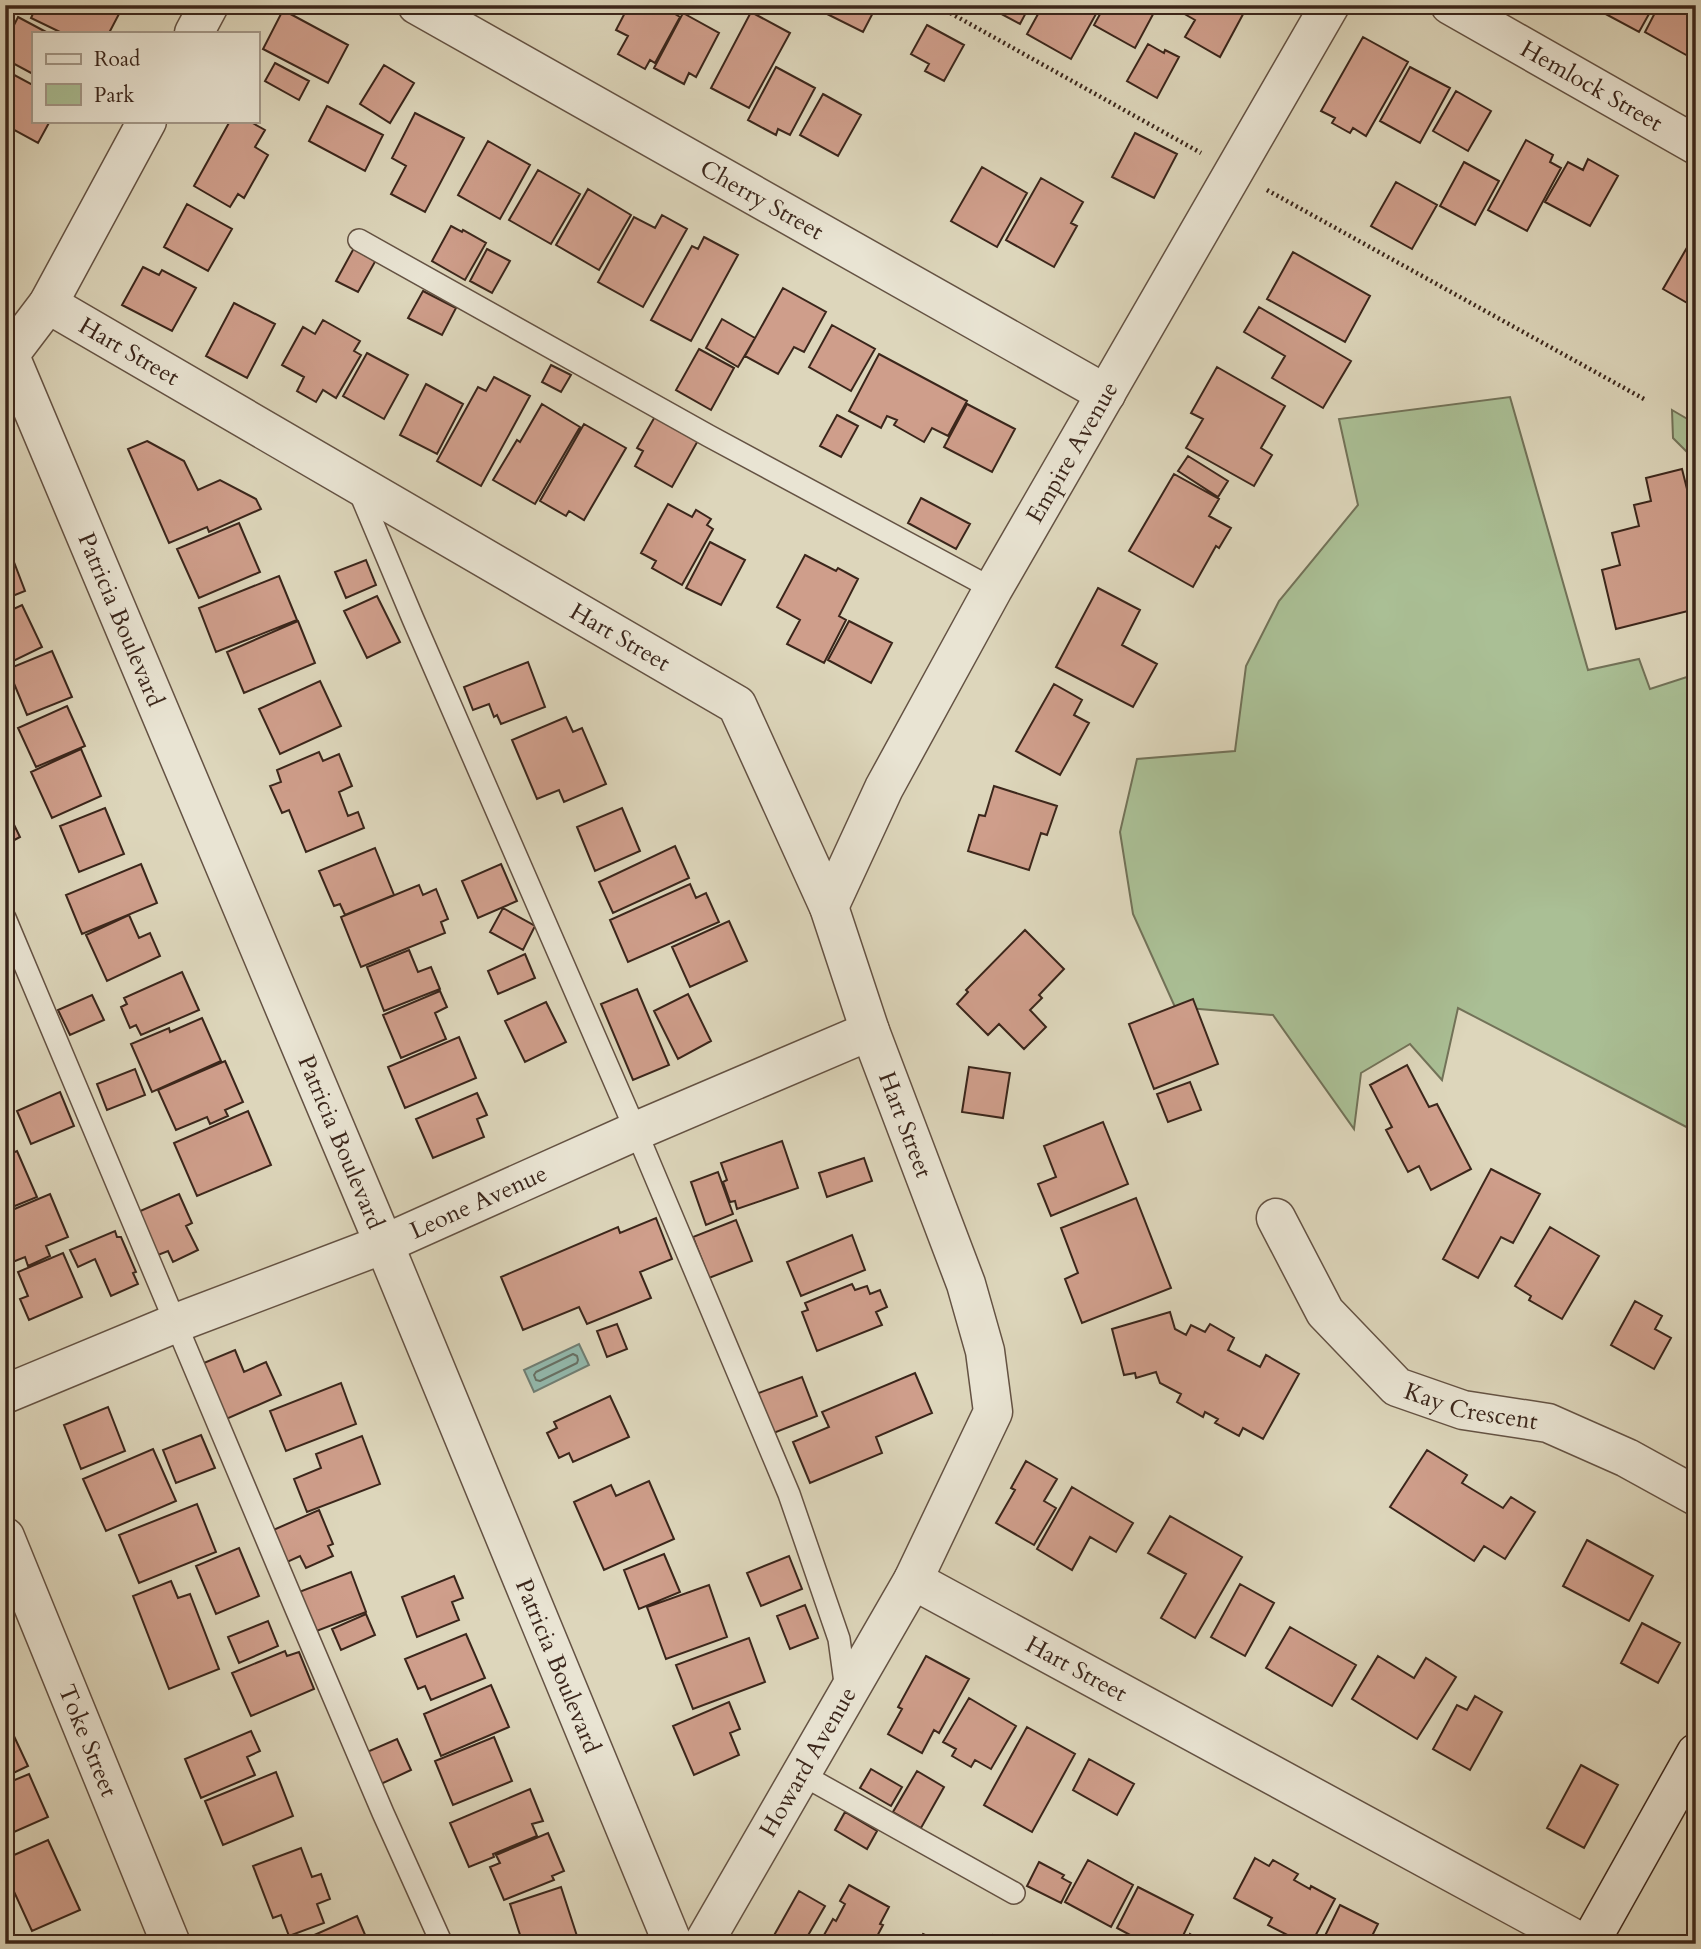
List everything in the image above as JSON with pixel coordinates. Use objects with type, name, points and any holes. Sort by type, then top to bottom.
[{"type":"street","points":[[195,32],[209,5]]},
{"type":"street","name":"Cherry Street","points":[[417,5],[1106,394]]},
{"type":"street","name":"Empire Avenue","points":[[829,907],[884,788],[993,589],[1330,5]]},
{"type":"street","name":"Hemlock Street","points":[[1450,5],[1696,145]]},
{"type":"street","points":[[8,349],[48,304],[146,122]]},
{"type":"street","name":"Hart Street","points":[[48,304],[737,705],[829,907],[870,1031],[966,1284],[985,1351],[993,1412],[913,1580],[1586,1944]]},
{"type":"street","name":"Patricia Boulevard","points":[[8,349],[384,1244],[673,1944]]},
{"type":"street","name":"Leone Avenue","points":[[5,1394],[176,1323],[384,1244],[636,1131],[870,1031]]},
{"type":"street","name":"Kay Crescent","points":[[1276,1218],[1325,1312],[1397,1387],[1463,1410],[1548,1423],[1627,1458],[1696,1496]]},
{"type":"street","name":"Toke Street","points":[[5,1537],[172,1944]]},
{"type":"street","name":"Howard Avenue","points":[[703,1944],[913,1580]]},
{"type":"street","points":[[1586,1944],[1696,1754]]},
{"type":"lane","points":[[359,240],[709,436],[993,589]]},
{"type":"lane","points":[[356,484],[636,1131],[789,1494],[839,1639],[847,1695]]},
{"type":"lane","points":[[5,918],[378,1800],[442,1944]]},
{"type":"lane","points":[[801,1774],[1014,1893]]},
{"type":"path","points":[[936,5],[1644,398]]},
{"type":"green space","points":[[1510,397],[1588,670],[1639,659],[1650,689],[1693,675],[1696,682],[1696,1132],[1458,1008],[1442,1080],[1410,1044],[1361,1073],[1354,1129],[1273,1015],[1175,1007],[1133,914],[1120,832],[1137,759],[1235,751],[1246,666],[1279,601],[1358,505],[1339,419]]},
{"type":"green space","points":[[1672,410],[1696,424],[1696,461],[1673,438]]},
{"type":"water","points":[[579,1344],[589,1365],[534,1392],[524,1370]]},
{"type":"building","points":[[37,5],[102,5],[119,14],[110,32],[60,32],[31,18]]},
{"type":"building","points":[[629,5],[660,5],[680,17],[655,63],[650,60],[645,69],[618,54],[628,36],[616,30]]},
{"type":"building","points":[[829,5],[877,5],[863,32],[825,13]]},
{"type":"building","points":[[994,5],[1030,5],[1020,24],[992,9]]},
{"type":"building","points":[[1043,5],[1101,5],[1071,59],[1027,34]]},
{"type":"building","points":[[1105,5],[1158,5],[1135,48],[1094,25]]},
{"type":"building","points":[[1176,5],[1248,5],[1220,57],[1185,37],[1195,20],[1174,8]]},
{"type":"building","points":[[1603,5],[1654,5],[1639,32],[1600,11]]},
{"type":"building","points":[[1659,5],[1696,5],[1696,42],[1688,56],[1645,32]]},
{"type":"building","points":[[283,10],[348,45],[328,83],[263,49]]},
{"type":"building","points":[[751,12],[790,33],[749,108],[711,88]]},
{"type":"building","points":[[683,13],[719,33],[696,77],[689,73],[684,84],[654,68]]},
{"type":"building","points":[[18,17],[46,32],[32,32],[32,73],[5,59],[5,43]]},
{"type":"building","points":[[927,25],[964,45],[944,81],[925,71],[929,64],[911,54]]},
{"type":"building","points":[[1363,37],[1408,62],[1366,136],[1353,128],[1350,133],[1332,123],[1335,118],[1321,111]]},
{"type":"building","points":[[1148,44],[1164,53],[1165,50],[1179,57],[1157,98],[1127,81]]},
{"type":"building","points":[[275,63],[309,81],[299,100],[265,81]]},
{"type":"building","points":[[384,65],[414,83],[390,123],[360,104]]},
{"type":"building","points":[[776,67],[815,88],[790,135],[778,129],[776,135],[748,120]]},
{"type":"building","points":[[1410,67],[1450,88],[1420,143],[1380,121]]},
{"type":"building","points":[[5,70],[32,84],[32,122],[49,122],[38,143],[5,125]]},
{"type":"building","points":[[1456,91],[1491,111],[1468,151],[1433,131]]},
{"type":"building","points":[[823,94],[861,115],[838,156],[800,135]]},
{"type":"building","points":[[327,106],[383,135],[365,171],[309,141]]},
{"type":"building","points":[[415,113],[464,138],[425,212],[391,194],[406,166],[392,158]]},
{"type":"building","points":[[229,122],[251,122],[265,130],[255,147],[268,155],[244,198],[238,194],[230,207],[194,186]]},
{"type":"building","points":[[1135,133],[1177,154],[1154,198],[1112,177]]},
{"type":"building","points":[[1526,140],[1553,155],[1550,162],[1561,168],[1527,231],[1488,210]]},
{"type":"building","points":[[488,141],[530,165],[500,219],[458,195]]},
{"type":"building","points":[[1588,159],[1618,176],[1590,226],[1545,202],[1568,162],[1583,170]]},
{"type":"building","points":[[1464,162],[1499,181],[1475,225],[1440,206]]},
{"type":"building","points":[[982,167],[1027,193],[997,247],[951,221]]},
{"type":"building","points":[[538,170],[580,194],[551,244],[509,220]]},
{"type":"building","points":[[1041,178],[1083,202],[1071,223],[1077,226],[1054,267],[1006,240]]},
{"type":"building","points":[[1396,182],[1437,205],[1412,249],[1371,226]]},
{"type":"building","points":[[588,189],[631,215],[599,270],[556,245]]},
{"type":"building","points":[[187,204],[232,229],[208,271],[164,247]]},
{"type":"building","points":[[662,215],[687,229],[643,307],[598,282],[634,217],[655,228]]},
{"type":"building","points":[[451,226],[486,243],[465,280],[432,261]]},
{"type":"building","points":[[1696,232],[1696,308],[1663,289]]},
{"type":"building","points":[[704,237],[738,255],[691,341],[651,320],[692,246],[698,249]]},
{"type":"building","points":[[354,248],[376,260],[358,292],[336,281]]},
{"type":"building","points":[[487,249],[510,261],[492,293],[470,281]]},
{"type":"building","points":[[1293,252],[1370,296],[1345,342],[1267,299]]},
{"type":"building","points":[[143,267],[159,275],[162,270],[196,288],[172,331],[122,305]]},
{"type":"building","points":[[783,288],[826,312],[804,352],[794,347],[778,374],[745,356]]},
{"type":"building","points":[[423,291],[456,308],[442,335],[408,318]]},
{"type":"building","points":[[234,303],[275,324],[247,378],[206,356]]},
{"type":"building","points":[[1259,307],[1351,361],[1323,408],[1272,378],[1285,356],[1244,332]]},
{"type":"building","points":[[722,319],[755,338],[738,367],[706,348]]},
{"type":"building","points":[[323,320],[360,341],[354,351],[361,355],[336,398],[323,390],[316,402],[297,391],[304,377],[282,365],[303,327],[315,334]]},
{"type":"building","points":[[832,325],[875,349],[851,391],[809,367]]},
{"type":"building","points":[[699,349],[734,368],[711,410],[676,390]]},
{"type":"building","points":[[367,353],[408,375],[384,419],[343,396]]},
{"type":"building","points":[[879,354],[967,401],[948,436],[932,428],[924,442],[894,425],[897,420],[887,416],[881,428],[849,411]]},
{"type":"building","points":[[551,365],[571,375],[561,392],[542,382]]},
{"type":"building","points":[[1217,367],[1285,406],[1261,448],[1272,455],[1254,486],[1186,448],[1203,419],[1191,413]]},
{"type":"building","points":[[494,377],[530,396],[481,486],[437,461],[478,387],[486,391]]},
{"type":"building","points":[[426,384],[463,404],[437,454],[400,435]]},
{"type":"building","points":[[542,404],[580,427],[535,504],[493,480],[517,440],[520,442]]},
{"type":"building","points":[[967,404],[1015,429],[992,472],[944,447]]},
{"type":"building","points":[[657,413],[700,437],[672,487],[635,466],[643,451],[637,448]]},
{"type":"building","points":[[837,415],[858,426],[841,457],[820,446]]},
{"type":"building","points":[[584,424],[626,448],[584,520],[569,511],[566,516],[540,501]]},
{"type":"building","points":[[147,441],[184,461],[198,490],[220,480],[256,499],[261,509],[209,532],[207,527],[169,543],[128,449]]},
{"type":"building","points":[[1188,456],[1228,481],[1218,497],[1178,471]]},
{"type":"building","points":[[1682,469],[1696,517],[1696,609],[1616,629],[1602,570],[1620,565],[1612,533],[1639,526],[1634,505],[1651,501],[1646,478]]},
{"type":"building","points":[[1174,474],[1219,499],[1209,516],[1231,528],[1219,548],[1216,546],[1193,587],[1129,551]]},
{"type":"building","points":[[921,498],[970,524],[956,549],[908,523]]},
{"type":"building","points":[[668,504],[692,517],[696,510],[711,519],[707,525],[713,529],[682,585],[652,568],[656,561],[641,553]]},
{"type":"building","points":[[239,523],[260,572],[199,598],[177,549]]},
{"type":"building","points":[[710,542],[745,560],[721,605],[686,588]]},
{"type":"building","points":[[9,549],[25,591],[5,599],[5,550]]},
{"type":"building","points":[[805,555],[858,579],[839,616],[846,620],[824,663],[787,644],[800,620],[777,607]]},
{"type":"building","points":[[366,560],[376,585],[346,598],[335,572]]},
{"type":"building","points":[[279,576],[297,620],[216,652],[199,608]]},
{"type":"building","points":[[1098,588],[1140,610],[1122,645],[1157,664],[1133,707],[1056,667]]},
{"type":"building","points":[[377,596],[400,642],[367,658],[344,611]]},
{"type":"building","points":[[22,605],[42,647],[5,665],[5,613]]},
{"type":"building","points":[[298,621],[315,663],[244,693],[227,652]]},
{"type":"building","points":[[849,621],[892,643],[871,683],[828,660]]},
{"type":"building","points":[[52,651],[72,697],[27,715],[8,669]]},
{"type":"building","points":[[528,662],[545,707],[501,724],[497,715],[494,717],[489,704],[473,710],[464,687]]},
{"type":"building","points":[[320,681],[341,726],[280,754],[259,709]]},
{"type":"building","points":[[1054,684],[1082,700],[1074,715],[1089,723],[1060,775],[1016,751]]},
{"type":"building","points":[[67,706],[85,746],[36,767],[18,728]]},
{"type":"building","points":[[566,717],[573,732],[582,728],[606,784],[564,802],[559,790],[537,799],[512,740]]},
{"type":"building","points":[[81,749],[101,796],[52,818],[31,772]]},
{"type":"building","points":[[319,752],[323,761],[339,754],[352,786],[339,792],[348,816],[358,812],[364,828],[306,852],[289,810],[282,813],[270,786],[281,782],[277,770]]},
{"type":"building","points":[[994,786],[1057,806],[1047,835],[1041,833],[1029,870],[968,851],[979,815],[985,816]]},
{"type":"building","points":[[5,806],[20,837],[5,845]]},
{"type":"building","points":[[105,808],[124,854],[79,872],[60,826]]},
{"type":"building","points":[[622,808],[640,851],[595,871],[577,827]]},
{"type":"building","points":[[675,846],[689,878],[613,913],[599,882]]},
{"type":"building","points":[[375,848],[394,895],[345,915],[340,904],[334,906],[319,871]]},
{"type":"building","points":[[141,864],[157,903],[82,934],[66,895]]},
{"type":"building","points":[[501,864],[517,901],[478,918],[462,881]]},
{"type":"building","points":[[690,884],[696,898],[706,893],[719,922],[628,962],[610,920]]},
{"type":"building","points":[[419,885],[423,895],[436,889],[448,919],[441,922],[445,933],[361,967],[341,917]]},
{"type":"building","points":[[503,908],[535,926],[523,950],[490,932]]},
{"type":"building","points":[[129,915],[139,938],[150,933],[160,956],[107,981],[86,935]]},
{"type":"building","points":[[729,921],[747,961],[690,987],[672,947]]},
{"type":"building","points":[[1025,930],[1064,969],[1039,995],[1042,998],[1030,1010],[1046,1027],[1024,1049],[999,1024],[988,1035],[957,1004],[968,992],[966,990]]},
{"type":"building","points":[[409,950],[418,972],[431,967],[440,989],[384,1011],[367,967]]},
{"type":"building","points":[[525,954],[535,978],[498,994],[488,971]]},
{"type":"building","points":[[182,972],[199,1010],[141,1035],[136,1025],[130,1028],[121,1007],[127,1004],[124,998]]},
{"type":"building","points":[[637,989],[669,1065],[633,1080],[601,1004]]},
{"type":"building","points":[[440,991],[447,1007],[435,1013],[446,1039],[401,1058],[383,1015]]},
{"type":"building","points":[[688,994],[711,1041],[678,1059],[654,1011]]},
{"type":"building","points":[[92,995],[104,1020],[70,1035],[58,1010]]},
{"type":"building","points":[[1193,999],[1218,1064],[1154,1089],[1129,1024]]},
{"type":"building","points":[[546,1002],[566,1042],[525,1062],[505,1021]]},
{"type":"building","points":[[202,1018],[221,1061],[152,1092],[131,1044],[169,1028],[170,1032]]},
{"type":"building","points":[[459,1037],[476,1078],[405,1108],[388,1067]]},
{"type":"building","points":[[225,1061],[243,1102],[225,1110],[228,1116],[210,1124],[207,1117],[176,1130],[158,1090]]},
{"type":"building","points":[[1407,1065],[1429,1107],[1437,1104],[1471,1169],[1431,1190],[1419,1166],[1408,1172],[1386,1130],[1392,1127],[1370,1085]]},
{"type":"building","points":[[969,1067],[1010,1073],[1003,1118],[962,1112]]},
{"type":"building","points":[[135,1069],[145,1095],[107,1110],[97,1084]]},
{"type":"building","points":[[1190,1082],[1201,1110],[1168,1122],[1157,1094]]},
{"type":"building","points":[[60,1092],[74,1126],[31,1144],[17,1111]]},
{"type":"building","points":[[477,1093],[487,1115],[477,1119],[484,1137],[433,1158],[416,1119]]},
{"type":"building","points":[[248,1111],[271,1165],[197,1196],[174,1143]]},
{"type":"building","points":[[1103,1122],[1128,1184],[1051,1216],[1038,1184],[1056,1177],[1044,1146]]},
{"type":"building","points":[[782,1141],[798,1188],[737,1209],[735,1201],[730,1202],[723,1182],[727,1180],[721,1163]]},
{"type":"building","points":[[17,1151],[37,1197],[5,1210],[5,1156]]},
{"type":"building","points":[[864,1158],[872,1181],[827,1197],[819,1173]]},
{"type":"building","points":[[1491,1169],[1540,1194],[1513,1243],[1501,1237],[1478,1278],[1443,1259]]},
{"type":"building","points":[[718,1172],[733,1214],[706,1225],[691,1182]]},
{"type":"building","points":[[50,1194],[68,1237],[46,1246],[50,1256],[28,1266],[25,1257],[5,1265],[5,1213]]},
{"type":"building","points":[[179,1194],[192,1223],[186,1226],[198,1250],[173,1262],[168,1251],[158,1255],[138,1212]]},
{"type":"building","points":[[1136,1198],[1171,1288],[1082,1323],[1065,1279],[1078,1273],[1061,1228]]},
{"type":"building","points":[[656,1218],[672,1259],[640,1272],[651,1298],[587,1324],[579,1307],[523,1330],[501,1277],[618,1227],[620,1233]]},
{"type":"building","points":[[736,1220],[752,1261],[709,1278],[693,1237]]},
{"type":"building","points":[[1550,1227],[1599,1256],[1562,1319],[1529,1300],[1531,1296],[1515,1286]]},
{"type":"building","points":[[115,1231],[117,1237],[121,1237],[136,1272],[133,1273],[138,1284],[111,1296],[95,1259],[78,1267],[70,1250]]},
{"type":"building","points":[[852,1235],[865,1270],[801,1296],[787,1262]]},
{"type":"building","points":[[63,1253],[82,1297],[29,1320],[20,1299],[28,1296],[18,1272]]},
{"type":"building","points":[[852,1284],[855,1290],[867,1286],[870,1294],[880,1290],[887,1307],[876,1312],[882,1325],[817,1351],[802,1312],[808,1310],[805,1303]]},
{"type":"building","points":[[1635,1301],[1662,1316],[1655,1329],[1671,1338],[1654,1369],[1611,1345]]},
{"type":"building","points":[[1170,1312],[1175,1329],[1186,1335],[1191,1325],[1205,1332],[1210,1324],[1234,1338],[1228,1350],[1260,1367],[1266,1355],[1299,1374],[1263,1439],[1243,1428],[1239,1436],[1215,1423],[1218,1419],[1205,1412],[1203,1417],[1177,1402],[1181,1394],[1160,1383],[1156,1372],[1136,1378],[1135,1373],[1124,1375],[1112,1329]]},
{"type":"building","points":[[617,1324],[627,1349],[607,1357],[597,1331]]},
{"type":"building","points":[[235,1350],[244,1372],[266,1362],[281,1395],[224,1420],[199,1365]]},
{"type":"building","points":[[915,1373],[932,1413],[876,1437],[882,1453],[810,1483],[793,1442],[829,1427],[822,1412]]},
{"type":"building","points":[[802,1377],[817,1416],[771,1434],[756,1394]]},
{"type":"building","points":[[341,1383],[356,1424],[286,1451],[270,1411]]},
{"type":"building","points":[[610,1396],[629,1437],[573,1462],[569,1453],[559,1458],[547,1433],[557,1428],[554,1422]]},
{"type":"building","points":[[108,1407],[125,1451],[81,1469],[64,1425]]},
{"type":"building","points":[[201,1435],[215,1468],[176,1483],[163,1450]]},
{"type":"building","points":[[362,1436],[380,1484],[307,1512],[294,1479],[321,1468],[316,1454]]},
{"type":"building","points":[[153,1449],[176,1501],[106,1531],[83,1479]]},
{"type":"building","points":[[1427,1450],[1467,1475],[1462,1483],[1503,1508],[1511,1497],[1535,1512],[1505,1559],[1484,1546],[1474,1561],[1390,1507]]},
{"type":"building","points":[[1026,1461],[1057,1479],[1044,1501],[1056,1508],[1034,1545],[996,1523],[1015,1490],[1011,1488]]},
{"type":"building","points":[[649,1481],[674,1539],[604,1570],[574,1502],[611,1485],[616,1496]]},
{"type":"building","points":[[1072,1487],[1133,1523],[1116,1552],[1090,1537],[1072,1570],[1037,1549]]},
{"type":"building","points":[[197,1504],[216,1552],[139,1583],[119,1535]]},
{"type":"building","points":[[319,1510],[333,1544],[328,1546],[333,1556],[306,1568],[300,1556],[285,1563],[271,1531]]},
{"type":"building","points":[[1170,1516],[1242,1557],[1195,1638],[1161,1618],[1186,1574],[1148,1553]]},
{"type":"building","points":[[1587,1540],[1653,1576],[1629,1621],[1563,1586]]},
{"type":"building","points":[[239,1548],[259,1596],[216,1614],[196,1566]]},
{"type":"building","points":[[664,1554],[680,1592],[639,1609],[624,1570]]},
{"type":"building","points":[[789,1556],[802,1589],[761,1606],[747,1573]]},
{"type":"building","points":[[351,1572],[366,1612],[314,1632],[299,1592]]},
{"type":"building","points":[[454,1576],[463,1598],[452,1602],[459,1620],[417,1637],[402,1597]]},
{"type":"building","points":[[171,1581],[178,1598],[190,1594],[219,1669],[169,1689],[133,1596]]},
{"type":"building","points":[[1240,1584],[1274,1603],[1245,1656],[1211,1637]]},
{"type":"building","points":[[709,1585],[727,1637],[666,1659],[647,1607]]},
{"type":"building","points":[[805,1605],[818,1638],[790,1649],[777,1616]]},
{"type":"building","points":[[366,1614],[375,1635],[341,1650],[332,1629]]},
{"type":"building","points":[[268,1621],[278,1646],[239,1663],[228,1637]]},
{"type":"building","points":[[1642,1623],[1680,1643],[1658,1683],[1621,1663]]},
{"type":"building","points":[[1290,1627],[1356,1665],[1332,1706],[1266,1668]]},
{"type":"building","points":[[466,1634],[485,1678],[431,1700],[425,1686],[418,1689],[405,1659]]},
{"type":"building","points":[[749,1638],[765,1682],[693,1709],[676,1665]]},
{"type":"building","points":[[285,1651],[287,1656],[299,1652],[314,1689],[251,1716],[232,1673]]},
{"type":"building","points":[[926,1656],[969,1679],[939,1733],[934,1730],[922,1753],[888,1734],[902,1709],[898,1707]]},
{"type":"building","points":[[1378,1656],[1414,1678],[1426,1658],[1456,1677],[1417,1739],[1352,1699]]},
{"type":"building","points":[[491,1685],[509,1727],[441,1756],[424,1714]]},
{"type":"building","points":[[1475,1696],[1502,1712],[1470,1770],[1433,1749],[1457,1705],[1467,1710]]},
{"type":"building","points":[[969,1698],[1016,1726],[991,1769],[975,1760],[971,1767],[952,1756],[956,1749],[943,1742]]},
{"type":"building","points":[[729,1702],[740,1729],[730,1733],[739,1755],[694,1775],[673,1726]]},
{"type":"building","points":[[5,1717],[28,1766],[5,1777]]},
{"type":"building","points":[[1027,1727],[1075,1754],[1032,1832],[984,1805]]},
{"type":"building","points":[[251,1731],[260,1751],[247,1757],[255,1775],[201,1798],[185,1759]]},
{"type":"building","points":[[494,1737],[512,1781],[453,1805],[435,1761]]},
{"type":"building","points":[[397,1739],[411,1770],[381,1784],[367,1752]]},
{"type":"building","points":[[1089,1759],[1134,1784],[1117,1815],[1073,1790]]},
{"type":"building","points":[[1581,1765],[1618,1785],[1584,1848],[1547,1828]]},
{"type":"building","points":[[871,1769],[902,1787],[891,1806],[860,1788]]},
{"type":"building","points":[[917,1771],[944,1787],[921,1828],[893,1812]]},
{"type":"building","points":[[276,1772],[293,1816],[223,1845],[205,1801]]},
{"type":"building","points":[[29,1774],[48,1817],[5,1836],[5,1784]]},
{"type":"building","points":[[530,1789],[543,1821],[532,1824],[537,1836],[469,1867],[450,1823]]},
{"type":"building","points":[[845,1812],[877,1831],[867,1849],[835,1830]]},
{"type":"building","points":[[548,1833],[564,1871],[552,1876],[554,1880],[504,1900],[490,1867],[500,1863],[496,1855]]},
{"type":"building","points":[[48,1840],[80,1910],[32,1931],[5,1872],[5,1859]]},
{"type":"building","points":[[301,1848],[312,1877],[321,1874],[330,1899],[317,1904],[324,1923],[289,1936],[281,1915],[273,1918],[253,1866]]},
{"type":"building","points":[[1255,1858],[1269,1866],[1273,1860],[1298,1874],[1294,1880],[1335,1899],[1311,1944],[1305,1944],[1268,1925],[1272,1918],[1234,1898]]},
{"type":"building","points":[[1088,1860],[1133,1885],[1111,1927],[1065,1902]]},
{"type":"building","points":[[1039,1862],[1064,1875],[1062,1878],[1071,1883],[1061,1903],[1027,1886]]},
{"type":"building","points":[[849,1885],[889,1907],[880,1924],[883,1925],[873,1944],[867,1941],[866,1944],[819,1944],[845,1904],[840,1901]]},
{"type":"building","points":[[561,1887],[577,1936],[552,1944],[523,1944],[510,1904]]},
{"type":"building","points":[[1138,1887],[1193,1915],[1179,1944],[1147,1944],[1117,1928]]},
{"type":"building","points":[[799,1891],[825,1906],[803,1944],[780,1944],[772,1939]]},
{"type":"building","points":[[1340,1905],[1378,1924],[1368,1944],[1321,1944]]},
{"type":"building","points":[[357,1916],[369,1944],[294,1944]]},
{"type":"building","points":[[923,1934],[935,1940],[936,1938],[947,1944],[918,1944]]},
{"type":"building","points":[[1190,1934],[1207,1944],[1185,1944]]},
{"type":"building","points":[[993,1935],[1009,1944],[988,1944]]},
{"type":"building","points":[[98,1936],[101,1944],[79,1944]]}]
